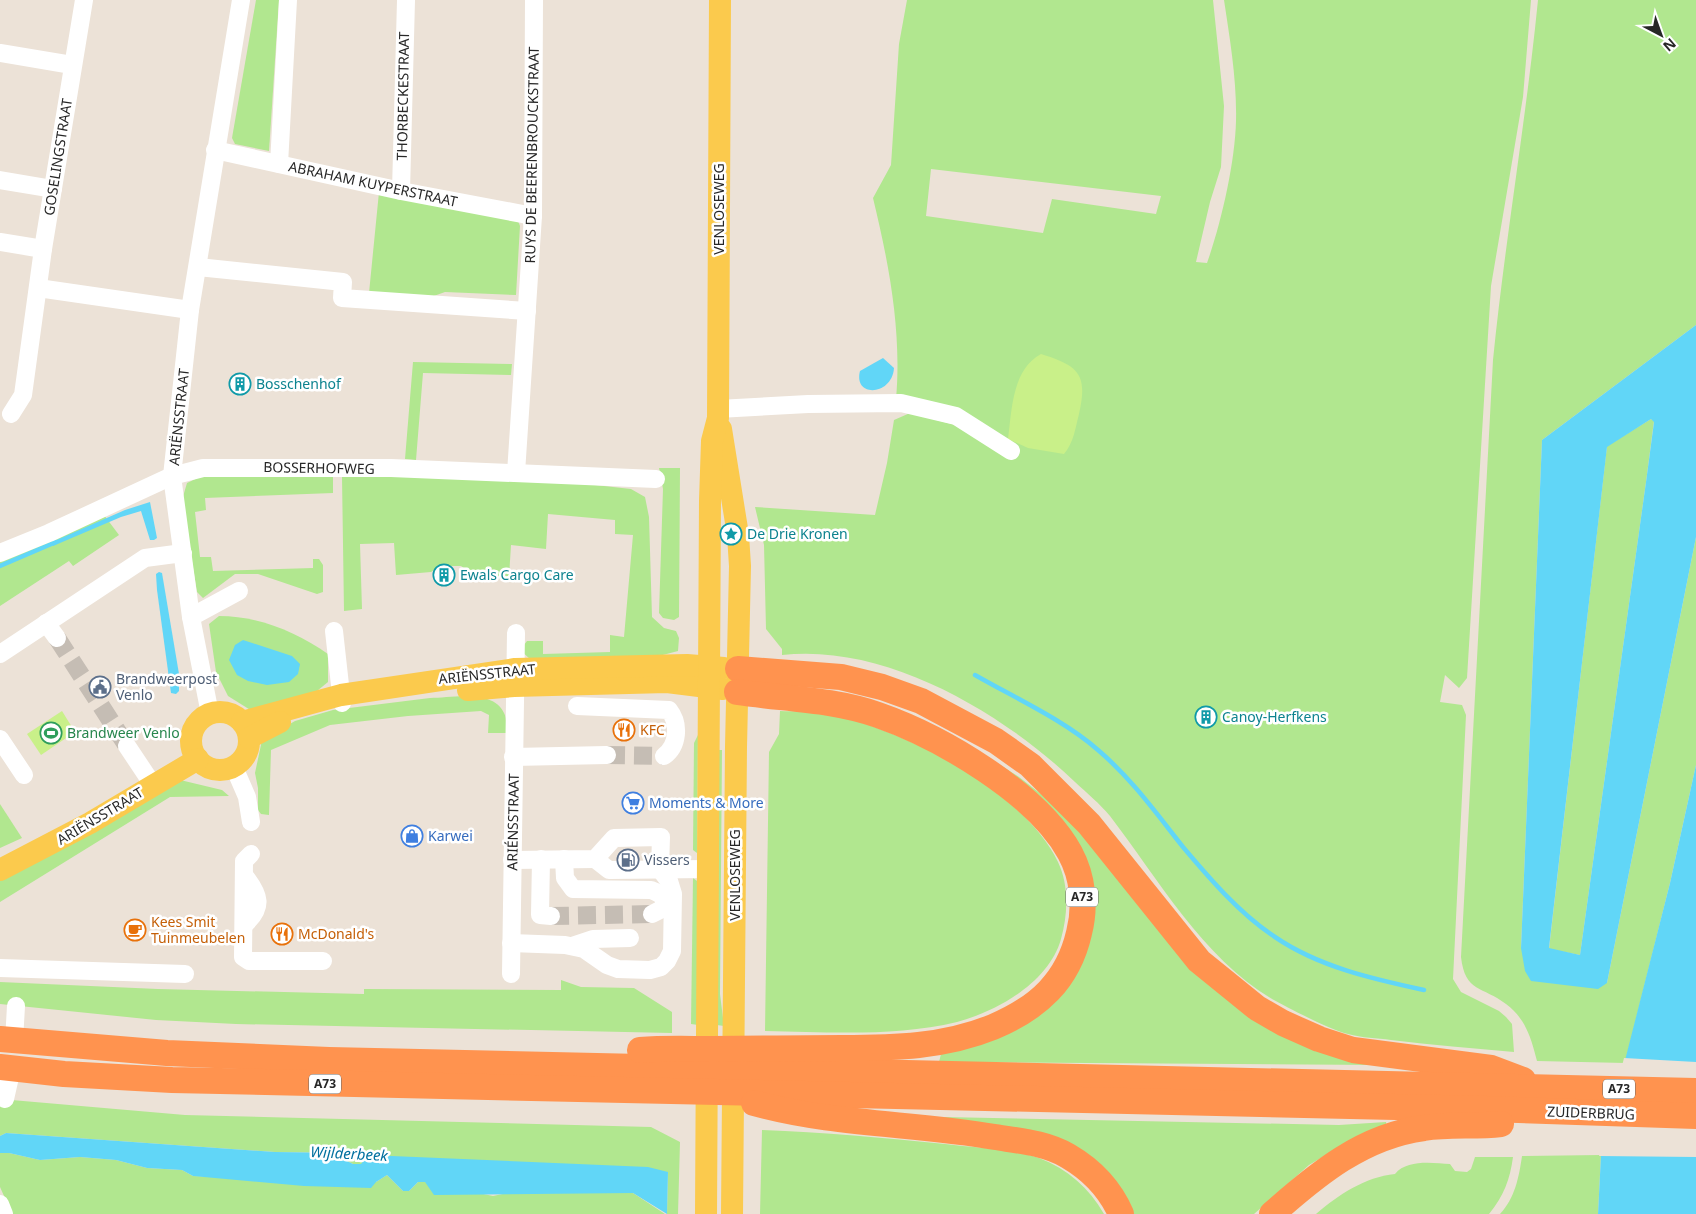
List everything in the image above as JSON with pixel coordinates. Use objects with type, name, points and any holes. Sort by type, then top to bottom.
[{"type":"highway","name":"A73","points":[[737,680],[841,677],[890,690],[921,701],[959,719],[1030,765],[1060,793],[1090,824],[1199,961],[1257,1008],[1308,1034],[1489,1097]]},
{"type":"highway","name":"A73","points":[[6,1067],[172,1080],[651,1069],[795,1059],[952,1042],[1014,1017],[1040,999],[1060,979],[1074,954],[1080,928],[1082,888],[1070,854],[1057,834],[1009,789],[957,752],[877,714],[737,680]]},
{"type":"highway","name":"A73","points":[[7,1040],[177,1053],[651,1069],[717,1093],[1037,1144],[1068,1156],[1094,1175],[1112,1194],[1121,1214]]},
{"type":"highway","name":"A73","points":[[795,1059],[1489,1097]]},
{"type":"highway","name":"ZUIDERBRUG","points":[[1489,1097],[1542,1087],[1696,1091]]},
{"type":"highway","name":"A73","points":[[793,1104],[1489,1097]]},
{"type":"highway","name":"A73","points":[[1272,1214],[1339,1159],[1380,1138],[1424,1128],[1489,1097]]},
{"type":"highway","name":"ZUIDERBRUG","points":[[1489,1097],[1603,1114],[1696,1116]]},
{"type":"main road","name":"VENLOSEWEG","points":[[706,1214],[709,676],[712,442],[718,413],[720,0]]},
{"type":"main road","name":"VENLOSEWEG","points":[[718,413],[725,441],[738,536],[740,583],[737,680],[732,1214]]},
{"type":"main road","name":"ARIËNSSTRAAT","points":[[246,730],[341,699],[515,677],[667,674],[709,676],[737,680]]},
{"type":"main road","points":[[227,713],[246,730],[246,754],[234,767],[218,770],[203,764],[195,752],[194,730],[203,718],[210,714],[227,713]]},
{"type":"main road","name":"ARIËNSSTRAAT","points":[[0,859],[149,780],[195,752]]},
{"type":"main road","name":"ARIËNSSTRAAT","points":[[0,870],[74,832],[149,780]]},
{"type":"street","name":"GOSELINGSTRAAT","points":[[11,414],[23,396],[43,249],[84,0]]},
{"type":"street","name":"ARIËNSSTRAAT","points":[[210,714],[191,617],[172,476],[190,310],[241,0]]},
{"type":"street","points":[[279,164],[288,0]]},
{"type":"street","name":"THORBECKESTRAAT","points":[[401,191],[406,0]]},
{"type":"street","name":"RUYS DE BEERENBROUCKSTRAAT","points":[[516,473],[532,216],[534,0]]},
{"type":"street","points":[[0,53],[72,65]]},
{"type":"street","name":"ABRAHAM KUYPERSTRAAT","points":[[215,150],[401,191],[532,216]]},
{"type":"street","points":[[0,180],[53,189]]},
{"type":"street","points":[[0,242],[43,249]]},
{"type":"street","points":[[198,267],[343,282],[342,298],[527,311]]},
{"type":"street","points":[[38,288],[190,310]]},
{"type":"street","points":[[718,413],[808,404],[901,403],[956,416],[1011,451]]},
{"type":"street","name":"BOSSERHOFWEG","points":[[0,553],[49,533],[172,476],[203,468],[391,468],[656,479]]},
{"type":"street","points":[[0,654],[145,558],[182,553]]},
{"type":"street","points":[[191,617],[239,591]]},
{"type":"street","points":[[46,623],[57,638]]},
{"type":"street","points":[[334,631],[341,699]]},
{"type":"street","name":"ARIÉNSSTRAAT","points":[[511,974],[516,633]]},
{"type":"street","points":[[577,706],[669,710],[674,716],[676,743],[672,750],[664,756]]},
{"type":"street","points":[[0,739],[24,775]]},
{"type":"street","points":[[127,746],[149,780]]},
{"type":"street","points":[[514,756],[607,755]]},
{"type":"street","points":[[234,767],[248,797],[251,822]]},
{"type":"street","points":[[511,943],[572,946],[584,949],[607,965],[618,969],[650,970],[660,968],[668,961],[672,951],[673,894],[669,881],[660,869],[661,838],[614,838],[595,859]]},
{"type":"street","points":[[251,854],[244,861],[243,957],[245,959],[323,961]]},
{"type":"street","points":[[570,859],[565,878],[573,889],[651,890],[660,893],[665,900],[664,908],[652,914]]},
{"type":"street","points":[[512,860],[595,859],[609,870],[707,869]]},
{"type":"street","points":[[541,860],[540,915],[551,916]]},
{"type":"street","points":[[572,946],[593,938],[630,938]]},
{"type":"street","points":[[0,968],[185,974]]},
{"type":"street","points":[[7,1040],[16,1006]]},
{"type":"street","points":[[5,1099],[6,1067]]},
{"type":"street","points":[[0,1204],[4,1214]]},
{"type":"green space","points":[[256,0],[279,0],[269,151],[235,144],[232,138]]},
{"type":"green space","points":[[907,0],[1213,0],[1224,106],[1221,167],[1210,202],[1196,262],[1207,263],[1226,193],[1235,138],[1236,106],[1234,76],[1224,0],[1531,0],[1523,97],[1491,286],[1467,678],[1459,688],[1445,675],[1440,702],[1462,705],[1466,715],[1453,979],[1461,992],[1499,1011],[1512,1024],[1514,1052],[1353,1035],[1321,1024],[1272,999],[1247,982],[1203,940],[1102,807],[1046,756],[1013,731],[978,708],[940,688],[901,672],[862,660],[821,654],[782,655],[782,649],[766,629],[764,545],[755,507],[875,515],[887,463],[894,420],[910,413],[1008,439],[896,399],[896,323],[889,273],[873,198],[891,165],[899,44]],"holes":[[[931,169],[1161,196],[1156,214],[1052,199],[1043,233],[926,216]]]},
{"type":"green space","points":[[1538,0],[1696,0],[1696,325],[1542,440],[1521,948],[1607,983],[1696,537],[1696,765],[1670,883],[1625,1063],[1537,1061],[1530,1037],[1518,1016],[1498,998],[1471,983],[1466,977],[1461,957],[1493,360]]},
{"type":"green space","points":[[379,192],[518,221],[520,226],[516,295],[445,292],[431,297],[369,293]]},
{"type":"green space","points":[[1041,354],[1054,358],[1072,368],[1078,373],[1081,381],[1082,400],[1079,414],[1072,440],[1064,454],[1028,448],[1008,439],[1015,391],[1019,380],[1031,361]]},
{"type":"green space","points":[[413,362],[512,364],[511,375],[423,373],[416,460],[405,459]]},
{"type":"green space","points":[[1651,419],[1654,421],[1646,482],[1580,955],[1549,949],[1607,446]]},
{"type":"green space","points":[[659,468],[680,468],[679,617],[674,620],[663,618],[659,613],[663,489]]},
{"type":"green space","points":[[208,473],[333,474],[333,493],[205,498],[206,510],[195,512],[200,557],[211,557],[213,571],[313,568],[313,559],[319,559],[323,565],[323,592],[317,594],[258,574],[235,574],[203,598],[197,592],[182,500],[187,483]]},
{"type":"green space","points":[[407,476],[586,484],[631,489],[645,497],[649,517],[652,617],[664,628],[676,631],[679,638],[678,651],[659,656],[530,659],[520,650],[527,641],[543,641],[543,654],[610,652],[610,635],[624,637],[633,535],[615,534],[615,520],[548,514],[546,549],[511,545],[509,577],[472,574],[461,566],[440,566],[431,572],[396,575],[394,543],[360,544],[362,609],[344,611],[342,477]]},
{"type":"green space","points":[[104,515],[119,535],[73,566],[69,561],[0,606],[0,559]]},
{"type":"green space","points":[[219,616],[263,622],[290,632],[316,646],[328,654],[328,682],[317,691],[252,711],[228,696],[216,672],[209,624]]},
{"type":"green space","points":[[471,696],[491,701],[499,705],[504,713],[506,733],[488,733],[489,715],[481,711],[408,716],[330,725],[271,750],[269,815],[261,814],[258,810],[258,788],[255,773],[262,740],[295,721],[333,710],[430,698]]},
{"type":"green space","name":"Brandweer Venlo","points":[[62,711],[75,732],[41,755],[27,734]]},
{"type":"green space","points":[[780,711],[817,712],[852,720],[886,731],[921,746],[988,786],[1017,810],[1041,835],[1062,871],[1066,890],[1066,910],[1061,939],[1055,954],[1034,981],[1005,1002],[989,1010],[957,1022],[934,1027],[861,1033],[765,1031],[769,752],[779,734]]},
{"type":"green space","points":[[951,734],[1019,777],[1059,808],[1215,982],[1381,1065],[939,1062],[942,1050],[1049,1001],[1088,878],[950,737]]},
{"type":"green space","points":[[698,735],[697,853],[693,850],[694,743]]},
{"type":"green space","points":[[717,750],[722,750],[720,994],[724,1026],[717,1025]]},
{"type":"green space","points":[[176,779],[222,790],[229,796],[170,797],[0,902],[0,879]]},
{"type":"green space","points":[[0,804],[22,838],[0,848]]},
{"type":"green space","points":[[693,878],[697,881],[698,1025],[691,1024]]},
{"type":"green space","points":[[561,980],[581,987],[634,988],[672,1012],[672,1033],[236,1024],[156,1020],[0,1004],[0,982],[158,989],[364,994],[364,989],[561,990]]},
{"type":"green space","points":[[0,1099],[185,1115],[651,1127],[680,1142],[678,1214],[667,1214],[668,1172],[353,1164],[347,1161],[347,1153],[275,1152],[6,1133],[0,1136]]},
{"type":"green space","points":[[943,1117],[1339,1125],[1386,1122],[1387,1130],[1341,1146],[1309,1165],[1254,1214],[1128,1214],[1111,1183]]},
{"type":"green space","points":[[762,1130],[831,1134],[1016,1152],[1050,1162],[1077,1180],[1092,1196],[1104,1214],[760,1214]]},
{"type":"green space","points":[[0,1153],[9,1153],[40,1160],[80,1157],[116,1160],[147,1168],[182,1170],[193,1176],[376,1182],[387,1175],[403,1191],[409,1191],[418,1182],[425,1182],[493,1196],[513,1192],[633,1193],[665,1214],[12,1214],[0,1187]]},
{"type":"green space","points":[[1601,1155],[1598,1214],[1500,1214],[1513,1194],[1522,1156]]},
{"type":"green space","points":[[1475,1157],[1513,1157],[1506,1187],[1499,1201],[1489,1214],[1316,1214],[1352,1188],[1373,1179],[1395,1174],[1406,1166],[1421,1163],[1450,1164],[1455,1171],[1467,1172],[1471,1169]]},
{"type":"water","points":[[1696,325],[1696,537],[1607,983],[1598,989],[1531,981],[1525,971],[1521,948],[1542,440]],"holes":[[[1651,419],[1654,422],[1646,482],[1580,955],[1549,948],[1607,447]]]},
{"type":"water","points":[[883,358],[894,368],[892,377],[887,384],[874,390],[862,386],[859,380],[860,371]]},
{"type":"water","points":[[150,502],[157,538],[154,540],[150,540],[141,511],[121,517],[53,546],[52,542],[125,510]]},
{"type":"water","points":[[162,573],[179,674],[179,691],[176,694],[171,693],[157,590],[156,574]]},
{"type":"water","points":[[243,640],[292,656],[300,664],[298,674],[289,682],[267,685],[248,681],[237,675],[229,660],[235,645]]},
{"type":"water","points":[[1696,765],[1696,1214],[1598,1214],[1601,1155],[1670,883]]},
{"type":"water","points":[[6,1133],[275,1152],[347,1153],[347,1161],[353,1164],[361,1164],[368,1155],[648,1167],[668,1172],[667,1214],[633,1193],[434,1195],[425,1182],[418,1182],[409,1191],[403,1191],[387,1175],[376,1182],[371,1188],[304,1186],[193,1176],[182,1170],[147,1168],[116,1160],[80,1157],[40,1160],[9,1153],[0,1153],[0,1136]]},
{"type":"pier","points":[[1624,1058],[1696,1062],[1696,1157],[1599,1156]]},
{"type":"waterway","points":[[0,566],[56,542]]},
{"type":"waterway","points":[[975,675],[1055,719],[1098,750],[1132,784],[1183,847],[1226,895],[1262,928],[1292,947],[1328,964],[1347,971],[1424,990]]},
{"type":"tunnel","points":[[57,638],[127,746]]},
{"type":"tunnel","points":[[607,755],[664,756]]},
{"type":"tunnel","points":[[551,916],[652,914]]},
{"type":"place","name":"Bosschenhof","points":[[240,384]]},
{"type":"place","name":"De Drie Kronen","points":[[731,534]]},
{"type":"place","name":"Ewals Cargo Care","points":[[444,575]]},
{"type":"place","name":"Brandweerpost Venlo","points":[[100,687]]},
{"type":"place","name":"Canoy-Herfkens","points":[[1206,717]]},
{"type":"place","name":"KFC","points":[[624,730]]},
{"type":"place","name":"Brandweer Venlo","points":[[51,733]]},
{"type":"place","name":"Moments & More","points":[[633,803]]},
{"type":"place","name":"Karwei","points":[[412,836]]},
{"type":"place","name":"Vissers","points":[[628,860]]},
{"type":"place","name":"Kees Smit Tuinmeubelen","points":[[135,930]]},
{"type":"place","name":"McDonald's","points":[[282,934]]},
{"type":"water label","name":"Wijlderbeek","points":[[349,1154]]}]
